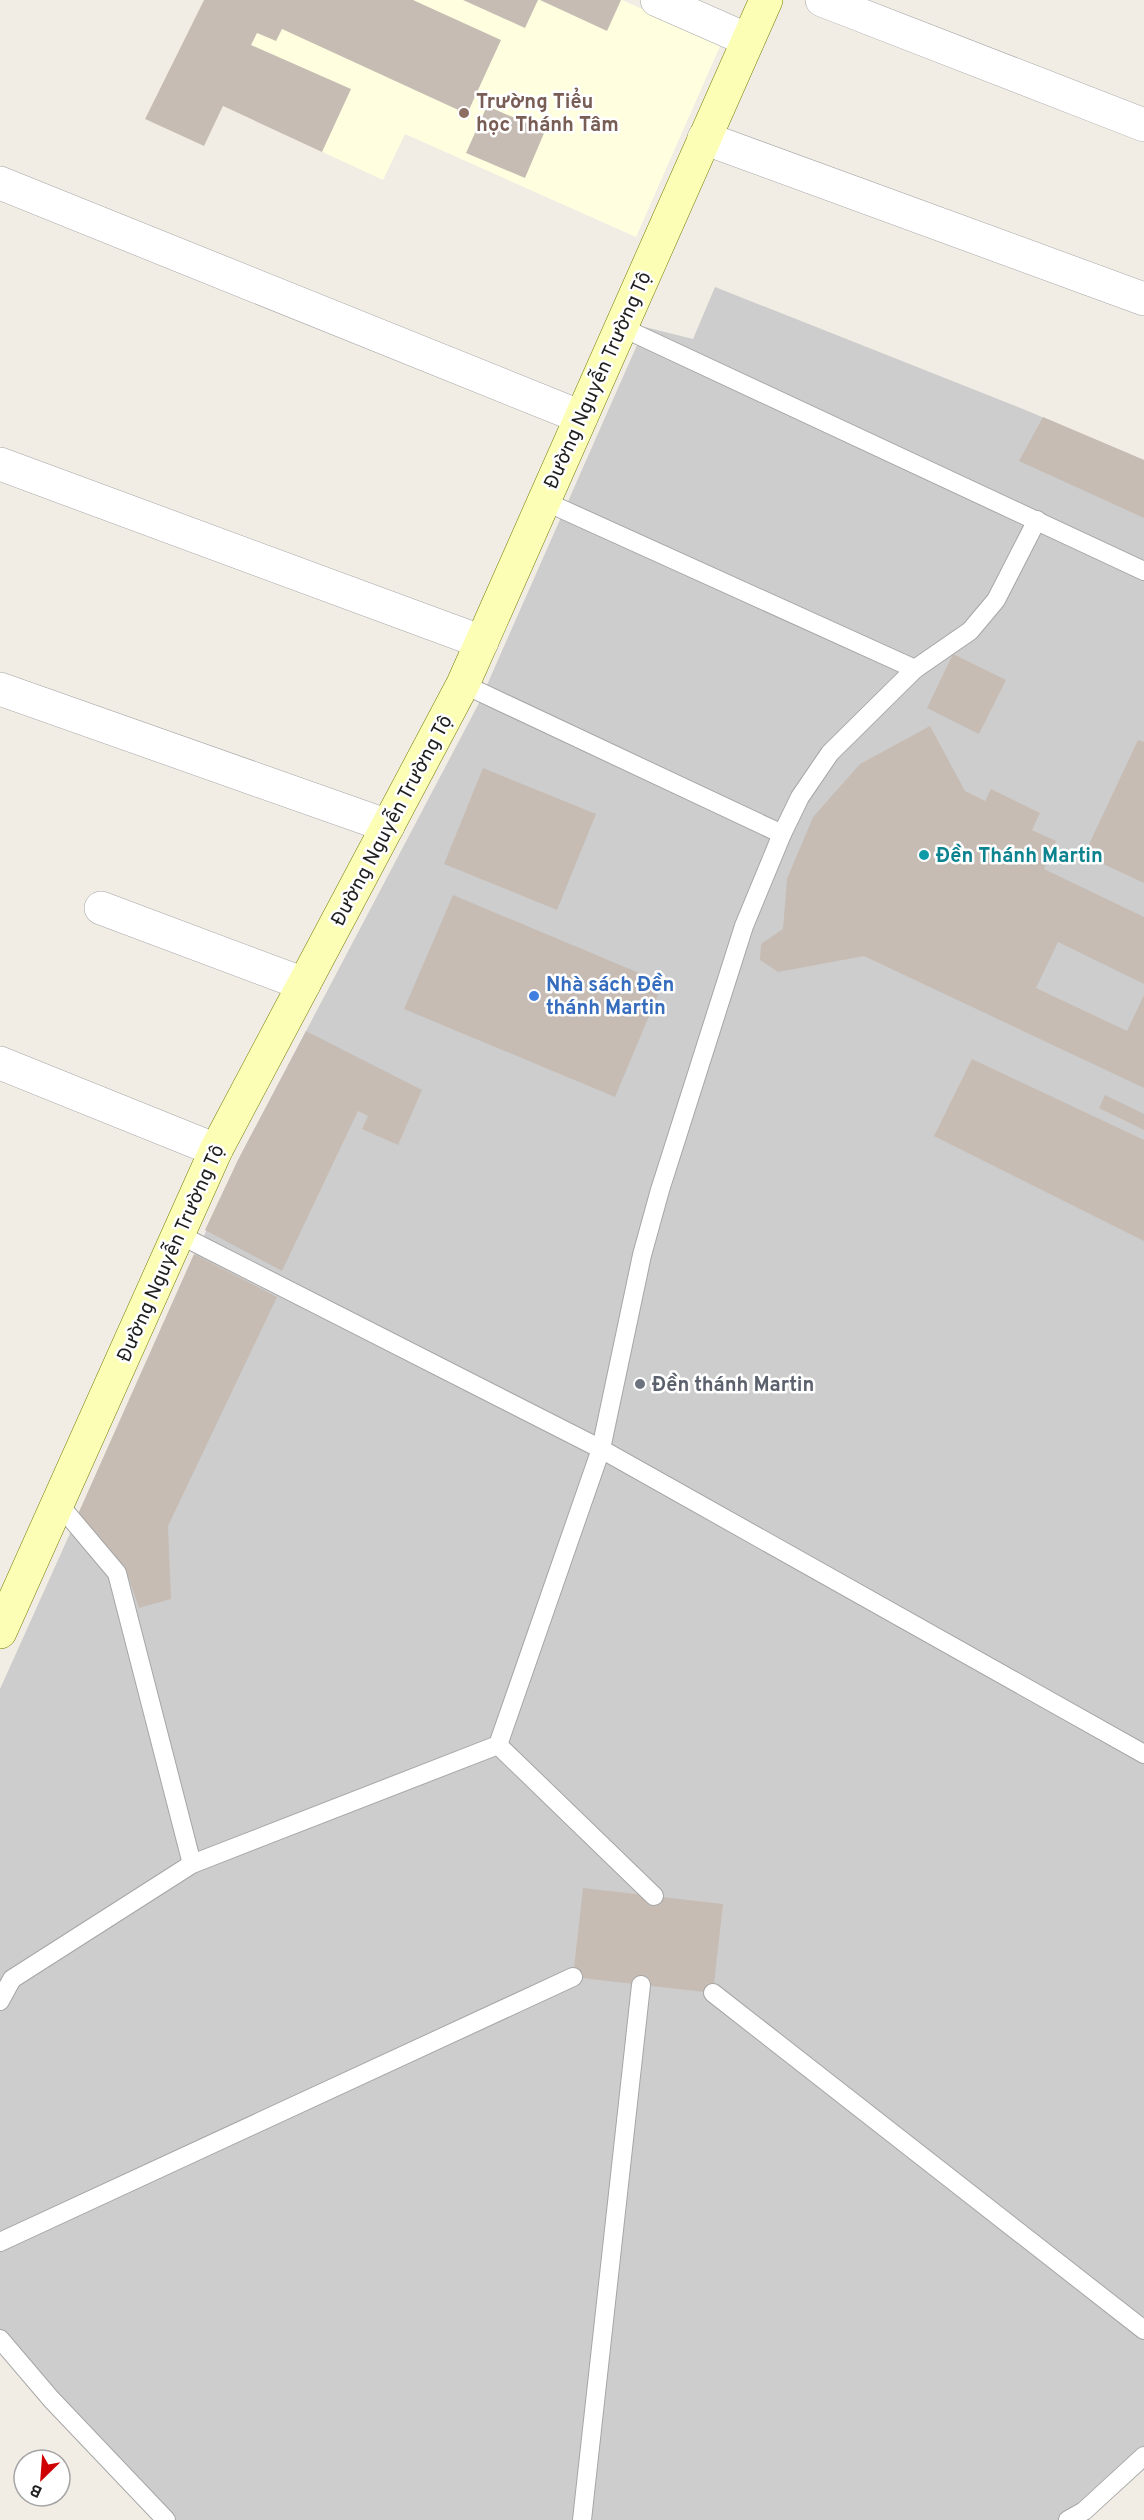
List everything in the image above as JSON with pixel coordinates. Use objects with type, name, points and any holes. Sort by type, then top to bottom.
[{"type":"main road","name":"Đường Nguyễn Trường Tộ","points":[[0,1632],[216,1150],[463,684],[766,0]]},
{"type":"street","points":[[657,0],[748,40]]},
{"type":"street","points":[[822,0],[1144,125]]},
{"type":"street","points":[[704,138],[1144,299]]},
{"type":"street","points":[[0,183],[581,417]]},
{"type":"street","points":[[0,464],[482,642]]},
{"type":"street","points":[[0,689],[388,826]]},
{"type":"street","points":[[101,908],[304,984]]},
{"type":"street","points":[[0,1063],[216,1150]]},
{"type":"lane","points":[[621,327],[1144,571]]},
{"type":"lane","points":[[544,501],[915,669]]},
{"type":"lane","points":[[0,2001],[12,1979],[192,1864],[498,1745],[601,1449],[642,1255],[660,1190],[744,926],[782,834],[800,797],[830,753],[915,669],[970,631],[996,600],[1037,520]]},
{"type":"lane","points":[[463,684],[782,834]]},
{"type":"lane","points":[[178,1234],[601,1449],[1141,1747]]},
{"type":"lane","points":[[58,1503],[117,1573],[192,1864]]},
{"type":"lane","points":[[498,1745],[654,1896]]},
{"type":"lane","points":[[0,2242],[573,1977]]},
{"type":"lane","points":[[582,2520],[641,1985]]},
{"type":"lane","points":[[713,1993],[1144,2330]]},
{"type":"lane","points":[[0,2339],[51,2399],[166,2520]]},
{"type":"lane","points":[[1068,2520],[1084,2511],[1144,2456]]},
{"type":"shaded area","name":"Trường Tiểu học Thánh Tâm","points":[[204,0],[622,0],[721,44],[636,237],[405,134],[383,180],[223,106],[204,146],[145,119]]},
{"type":"shaded area","name":"Đền thánh Martin","points":[[715,287],[1023,409],[1144,460],[1144,2469],[1086,2520],[154,2520],[0,2353],[0,1689],[238,1160],[479,703],[645,327],[693,339]]},
{"type":"building","points":[[204,0],[413,0],[501,40],[467,114],[282,29],[276,41],[257,33],[251,45],[351,89],[322,152],[223,106],[204,146],[145,119]]},
{"type":"building","points":[[463,0],[538,0],[525,28]]},
{"type":"building","points":[[540,0],[621,0],[607,31]]},
{"type":"building","points":[[487,106],[545,131],[525,178],[466,153]]},
{"type":"building","points":[[1043,417],[1144,460],[1144,518],[1019,461]]},
{"type":"building","points":[[953,654],[1006,680],[979,734],[927,708]]},
{"type":"building","name":"Đền Thánh Martin","points":[[930,726],[965,791],[985,801],[991,789],[1040,813],[1032,830],[1056,841],[1044,869],[1144,917],[1144,984],[1058,942],[1036,988],[1127,1031],[1144,995],[1144,1088],[864,956],[778,972],[760,960],[761,944],[783,929],[787,879],[813,817],[860,764]]},
{"type":"building","points":[[1138,740],[1144,742],[1144,883],[1084,855]]},
{"type":"building","points":[[483,768],[596,814],[557,910],[444,864]]},
{"type":"building","name":"Nhà sách Đền thánh Martin","points":[[453,895],[663,983],[615,1097],[404,1009]]},
{"type":"building","points":[[306,1031],[422,1090],[398,1145],[362,1129],[368,1116],[358,1111],[282,1271],[205,1230],[238,1160]]},
{"type":"building","points":[[972,1059],[1144,1140],[1144,1241],[934,1136]]},
{"type":"building","points":[[1105,1095],[1144,1114],[1144,1130],[1099,1108]]},
{"type":"building","points":[[194,1254],[277,1297],[168,1526],[171,1599],[139,1608],[126,1570],[78,1514]]},
{"type":"building","points":[[583,1888],[723,1904],[713,1993],[573,1977]]},
{"type":"place","name":"Trường Tiểu học Thánh Tâm","points":[[464,113]]},
{"type":"place","name":"Đền Thánh Martin","points":[[924,855]]},
{"type":"place","name":"Nhà sách Đền thánh Martin","points":[[534,996]]},
{"type":"place","name":"Đền thánh Martin","points":[[640,1384]]}]
